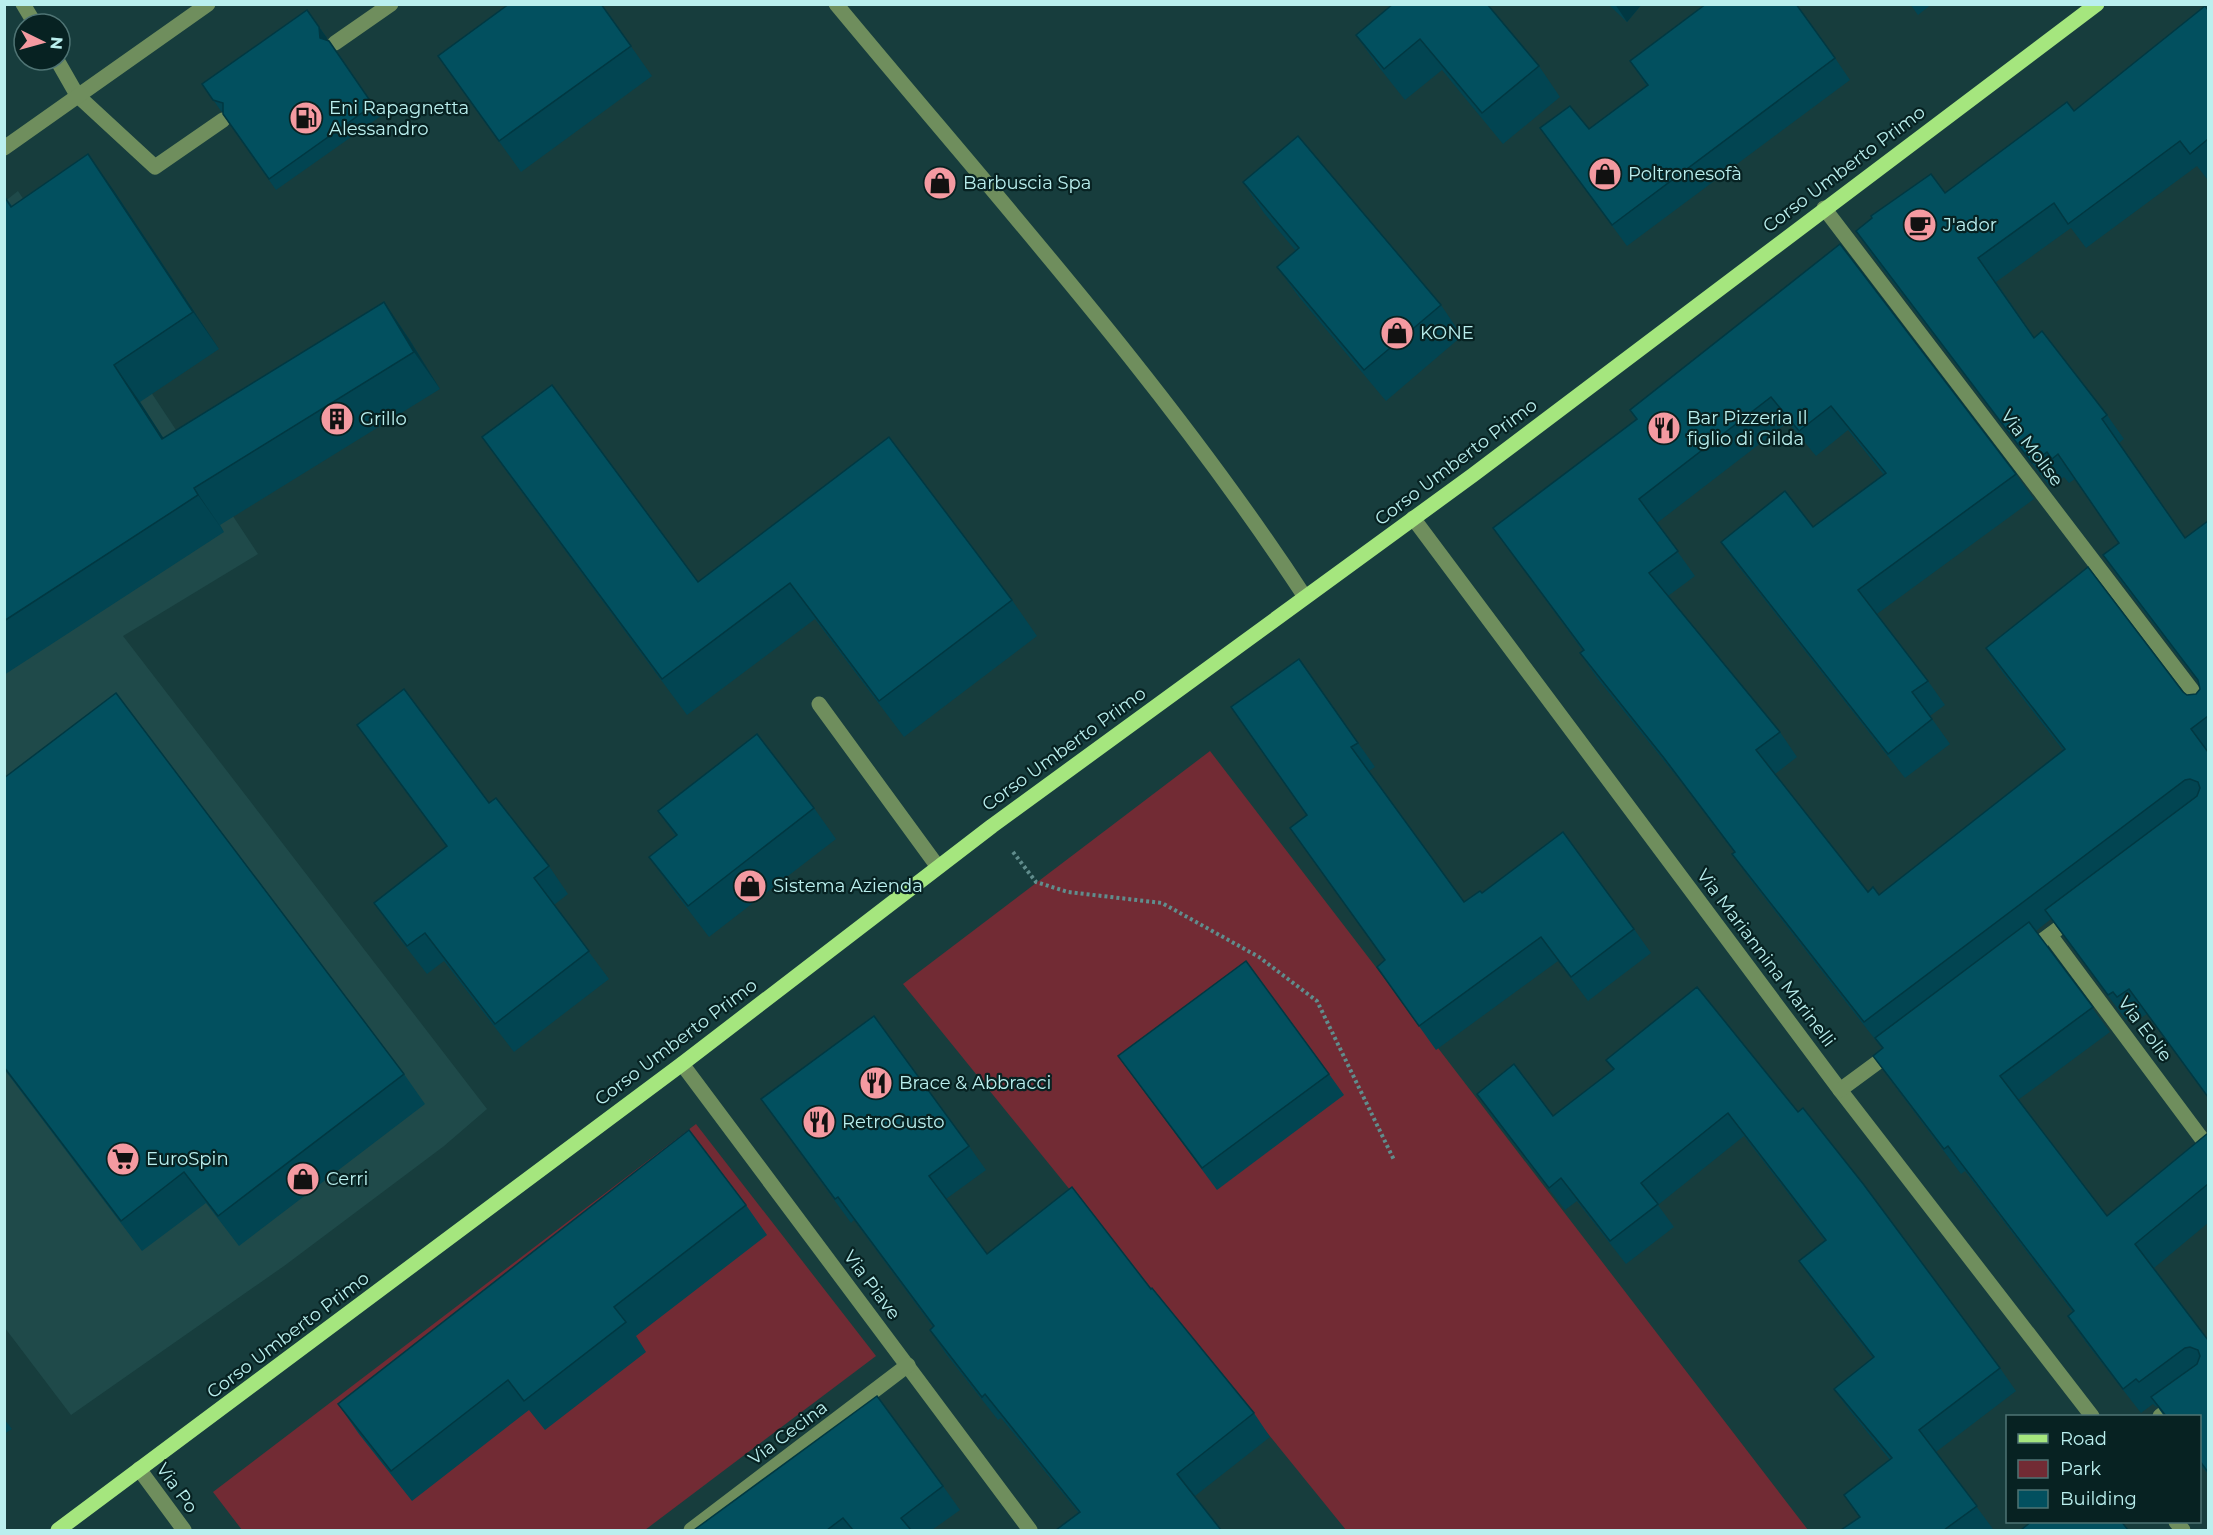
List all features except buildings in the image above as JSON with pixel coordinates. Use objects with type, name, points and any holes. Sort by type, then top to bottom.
[{"type":"main road","name":"Corso Umberto Primo","points":[[58,1530],[682,1064],[992,826],[1413,518],[2097,4]]},
{"type":"street","points":[[4,148],[77,94],[208,4]]},
{"type":"street","points":[[335,43],[391,4]]},
{"type":"street","points":[[836,4],[1156,388],[1269,542],[1305,597]]},
{"type":"street","points":[[64,72],[77,94],[155,167],[223,120]]},
{"type":"street","name":"Via Molise","points":[[1824,208],[2208,711]]},
{"type":"street","name":"Via Mariannina Marinelli","points":[[1413,518],[1840,1090],[2091,1415]]},
{"type":"street","points":[[819,704],[938,867]]},
{"type":"street","points":[[2012,963],[2087,907]]},
{"type":"street","name":"Via Eolie","points":[[2049,935],[2208,1147]]},
{"type":"street","points":[[1840,1090],[1907,1041]]},
{"type":"street","name":"Via Piave","points":[[682,1064],[1030,1530]]},
{"type":"street","name":"Via Cecina","points":[[691,1530],[908,1365]]},
{"type":"street","points":[[2161,1415],[2208,1381]]},
{"type":"street","name":"Via Po","points":[[139,1469],[184,1530]]},
{"type":"path","points":[[992,826],[1036,882],[1068,892],[1162,903],[1259,957],[1317,1001],[1394,1160]]},
{"type":"shaded area","points":[[18,191],[258,554],[123,636],[487,1109],[444,1146],[284,1266],[71,1415],[5,1328],[4,202]]},
{"type":"green space","points":[[1210,751],[1808,1530],[1346,1530],[903,984]]},
{"type":"green space","points":[[696,1124],[876,1356],[645,1530],[242,1530],[213,1492]]},
{"type":"place","name":"Eni Rapagnetta Alessandro","points":[[306,118]]},
{"type":"place","name":"Poltronesofà","points":[[1605,174]]},
{"type":"place","name":"Barbuscia Spa","points":[[940,183]]},
{"type":"place","name":"J'ador","points":[[1920,225]]},
{"type":"place","name":"KONE","points":[[1397,333]]},
{"type":"place","name":"Grillo","points":[[337,419]]},
{"type":"place","name":"Bar Pizzeria Il figlio di Gilda","points":[[1664,428]]},
{"type":"place","name":"Sistema Azienda","points":[[750,886]]},
{"type":"place","name":"Brace & Abbracci","points":[[876,1083]]},
{"type":"place","name":"RetroGusto","points":[[819,1122]]},
{"type":"place","name":"EuroSpin","points":[[123,1159]]},
{"type":"place","name":"Cerri","points":[[303,1179]]}]
